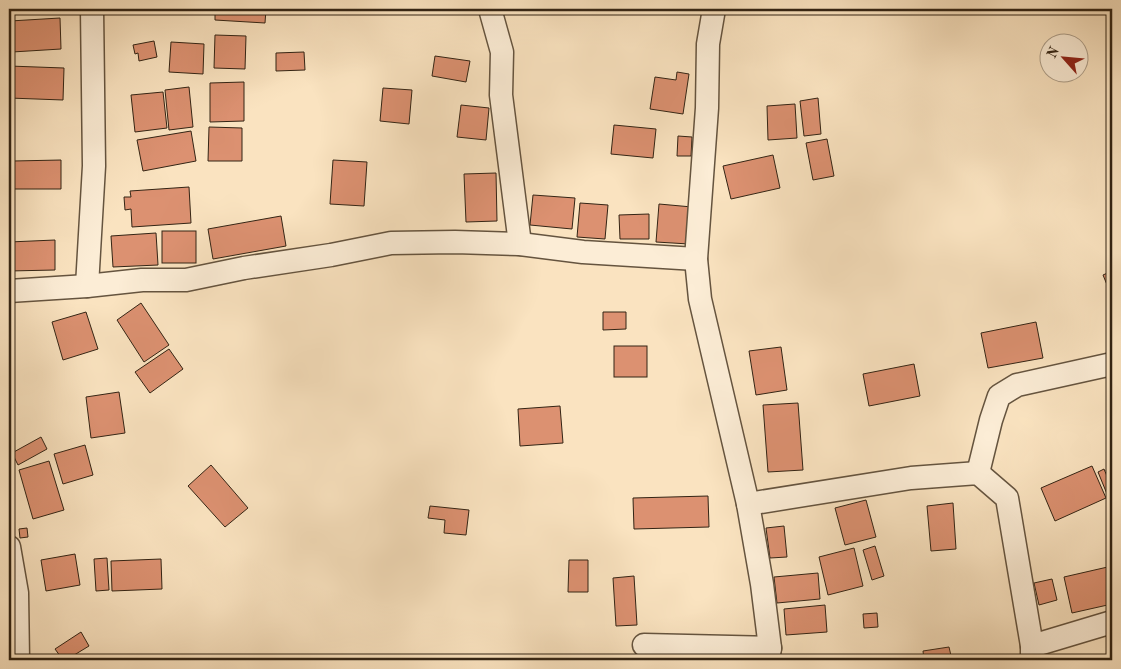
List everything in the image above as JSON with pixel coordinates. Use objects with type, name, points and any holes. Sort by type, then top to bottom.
[{"type":"street","points":[[87,286],[94,166],[92,9]]},
{"type":"street","points":[[490,9],[502,52],[501,95],[520,244]]},
{"type":"street","points":[[644,645],[769,654],[762,584],[748,504],[700,299],[696,259],[707,108],[708,44],[714,9]]},
{"type":"street","points":[[9,291],[142,280],[186,280],[244,268],[331,255],[391,243],[520,244],[583,252],[696,259]]},
{"type":"street","points":[[978,473],[991,420],[1000,396],[1018,385],[1112,364]]},
{"type":"street","points":[[748,504],[911,478],[978,473],[1007,498],[1032,653],[1112,622]]},
{"type":"street","points":[[9,547],[17,593],[18,660]]},
{"type":"building","points":[[9,9],[71,9],[71,10],[9,13]]},
{"type":"building","points":[[215,9],[266,9],[265,23],[215,20]]},
{"type":"building","points":[[60,18],[61,49],[12,52],[10,21]]},
{"type":"building","points":[[215,35],[246,36],[245,69],[214,68]]},
{"type":"building","points":[[154,41],[157,57],[139,61],[138,53],[135,54],[133,45]]},
{"type":"building","points":[[171,42],[204,44],[203,74],[169,72]]},
{"type":"building","points":[[304,52],[305,70],[276,71],[276,53]]},
{"type":"building","points":[[435,56],[470,61],[466,82],[432,76]]},
{"type":"building","points":[[9,66],[64,68],[63,100],[9,98]]},
{"type":"building","points":[[677,72],[689,74],[683,114],[650,109],[655,77],[676,80]]},
{"type":"building","points":[[244,82],[244,121],[210,122],[210,83]]},
{"type":"building","points":[[189,87],[193,127],[169,130],[165,90]]},
{"type":"building","points":[[383,88],[412,90],[409,124],[380,121]]},
{"type":"building","points":[[163,92],[167,128],[135,132],[131,95]]},
{"type":"building","points":[[818,98],[821,134],[804,136],[800,101]]},
{"type":"building","points":[[795,104],[797,138],[768,140],[767,106]]},
{"type":"building","points":[[461,105],[489,108],[486,140],[457,137]]},
{"type":"building","points":[[614,125],[656,129],[653,158],[611,154]]},
{"type":"building","points":[[209,127],[242,128],[242,161],[208,161]]},
{"type":"building","points":[[191,131],[196,161],[143,171],[137,140]]},
{"type":"building","points":[[678,136],[692,137],[691,156],[677,156]]},
{"type":"building","points":[[827,139],[834,176],[813,180],[806,143]]},
{"type":"building","points":[[773,155],[780,188],[731,199],[723,166]]},
{"type":"building","points":[[61,160],[61,189],[13,189],[13,161]]},
{"type":"building","points":[[333,160],[367,162],[364,206],[330,204]]},
{"type":"building","points":[[496,173],[497,221],[466,222],[464,174]]},
{"type":"building","points":[[189,187],[191,223],[132,227],[131,209],[125,210],[124,197],[131,197],[130,191]]},
{"type":"building","points":[[533,195],[575,198],[572,229],[530,225]]},
{"type":"building","points":[[580,203],[608,205],[605,239],[577,237]]},
{"type":"building","points":[[659,204],[692,207],[689,244],[656,242]]},
{"type":"building","points":[[649,214],[649,239],[620,239],[619,215]]},
{"type":"building","points":[[281,216],[286,246],[213,259],[208,229]]},
{"type":"building","points":[[162,231],[196,231],[196,263],[162,263]]},
{"type":"building","points":[[156,233],[158,265],[113,267],[111,236]]},
{"type":"building","points":[[55,240],[55,270],[9,271],[9,242]]},
{"type":"building","points":[[1112,271],[1112,297],[1103,275]]},
{"type":"building","points":[[141,303],[169,345],[144,362],[117,320]]},
{"type":"building","points":[[86,312],[98,349],[63,360],[52,322]]},
{"type":"building","points":[[603,312],[626,312],[626,329],[603,330]]},
{"type":"building","points":[[1036,322],[1043,358],[988,368],[981,333]]},
{"type":"building","points":[[614,346],[647,346],[647,377],[614,377]]},
{"type":"building","points":[[781,347],[787,390],[756,395],[749,351]]},
{"type":"building","points":[[169,349],[183,369],[150,393],[135,372]]},
{"type":"building","points":[[914,364],[920,396],[869,406],[863,374]]},
{"type":"building","points":[[119,392],[125,433],[91,438],[86,397]]},
{"type":"building","points":[[798,403],[803,470],[768,472],[763,405]]},
{"type":"building","points":[[560,406],[563,443],[520,446],[518,409]]},
{"type":"building","points":[[41,437],[47,449],[18,465],[12,453]]},
{"type":"building","points":[[85,445],[93,475],[63,484],[54,454]]},
{"type":"building","points":[[49,461],[64,510],[33,519],[19,470]]},
{"type":"building","points":[[211,465],[248,508],[225,527],[188,486]]},
{"type":"building","points":[[1092,466],[1106,498],[1055,521],[1041,488]]},
{"type":"building","points":[[1112,467],[1112,483],[1106,470]]},
{"type":"building","points":[[1104,469],[1112,488],[1112,492],[1107,494],[1098,472]]},
{"type":"building","points":[[708,496],[709,527],[634,529],[633,498]]},
{"type":"building","points":[[866,500],[876,537],[845,545],[835,508]]},
{"type":"building","points":[[953,503],[956,549],[931,551],[927,506]]},
{"type":"building","points":[[430,506],[469,510],[466,535],[444,533],[445,520],[428,518]]},
{"type":"building","points":[[784,526],[787,557],[770,558],[766,528]]},
{"type":"building","points":[[27,528],[28,537],[20,538],[19,529]]},
{"type":"building","points":[[875,546],[884,576],[872,580],[863,550]]},
{"type":"building","points":[[854,548],[863,586],[828,595],[819,557]]},
{"type":"building","points":[[75,554],[80,585],[46,591],[41,560]]},
{"type":"building","points":[[107,558],[109,590],[96,591],[94,559]]},
{"type":"building","points":[[161,559],[162,589],[112,591],[111,561]]},
{"type":"building","points":[[569,560],[588,560],[588,592],[568,592]]},
{"type":"building","points":[[1112,566],[1112,604],[1072,613],[1064,577]]},
{"type":"building","points":[[818,573],[820,599],[777,603],[774,577]]},
{"type":"building","points":[[634,576],[637,625],[616,626],[613,578]]},
{"type":"building","points":[[1052,579],[1057,600],[1039,605],[1034,583]]},
{"type":"building","points":[[825,605],[827,632],[786,635],[784,609]]},
{"type":"building","points":[[877,613],[878,627],[864,628],[863,614]]},
{"type":"building","points":[[81,632],[89,646],[63,660],[55,649]]},
{"type":"building","points":[[949,647],[952,660],[924,660],[923,651]]}]
